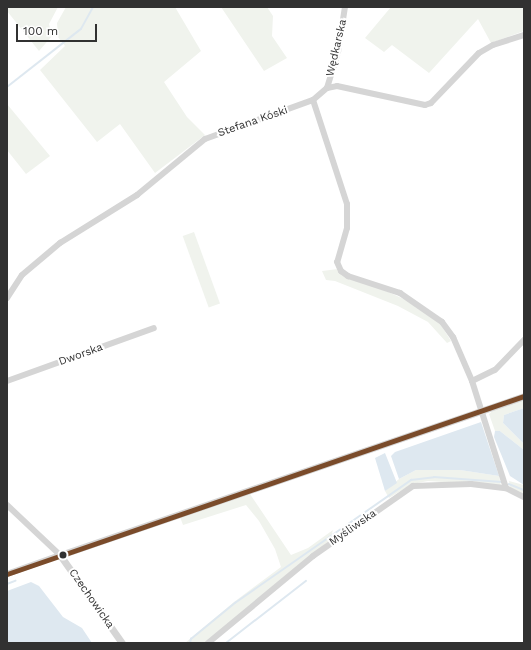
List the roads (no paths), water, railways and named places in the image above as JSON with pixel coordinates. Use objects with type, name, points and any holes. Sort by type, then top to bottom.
[{"type":"street","name":"Wędkarska","points":[[327,88],[338,52],[346,7]]},
{"type":"street","points":[[327,88],[338,86],[424,105],[431,103],[479,53],[493,45],[524,35]]},
{"type":"street","name":"Stefana Kóski","points":[[7,298],[22,275],[60,243],[137,194],[205,139],[313,100],[327,88]]},
{"type":"street","points":[[313,100],[347,204],[347,228],[338,262],[341,271],[348,276],[400,293],[423,306],[442,322],[453,337],[472,381],[506,488]]},
{"type":"street","name":"Dworska","points":[[7,381],[154,328]]},
{"type":"street","points":[[472,381],[495,370],[524,340]]},
{"type":"street","points":[[7,574],[482,409],[524,396]]},
{"type":"street","name":"Myśliwska","points":[[208,643],[313,556],[413,486],[471,484],[506,488],[524,497]]},
{"type":"street","name":"Czechowicka","points":[[7,505],[60,555],[122,643]]},
{"type":"waterway","points":[[7,87],[81,29],[93,7]]},
{"type":"waterway","points":[[190,643],[191,639],[235,603],[411,480],[434,477],[502,482]]},
{"type":"waterway","points":[[509,484],[524,490]]},
{"type":"waterway","points":[[7,584],[15,581]]},
{"type":"waterway","points":[[226,643],[306,581]]}]
